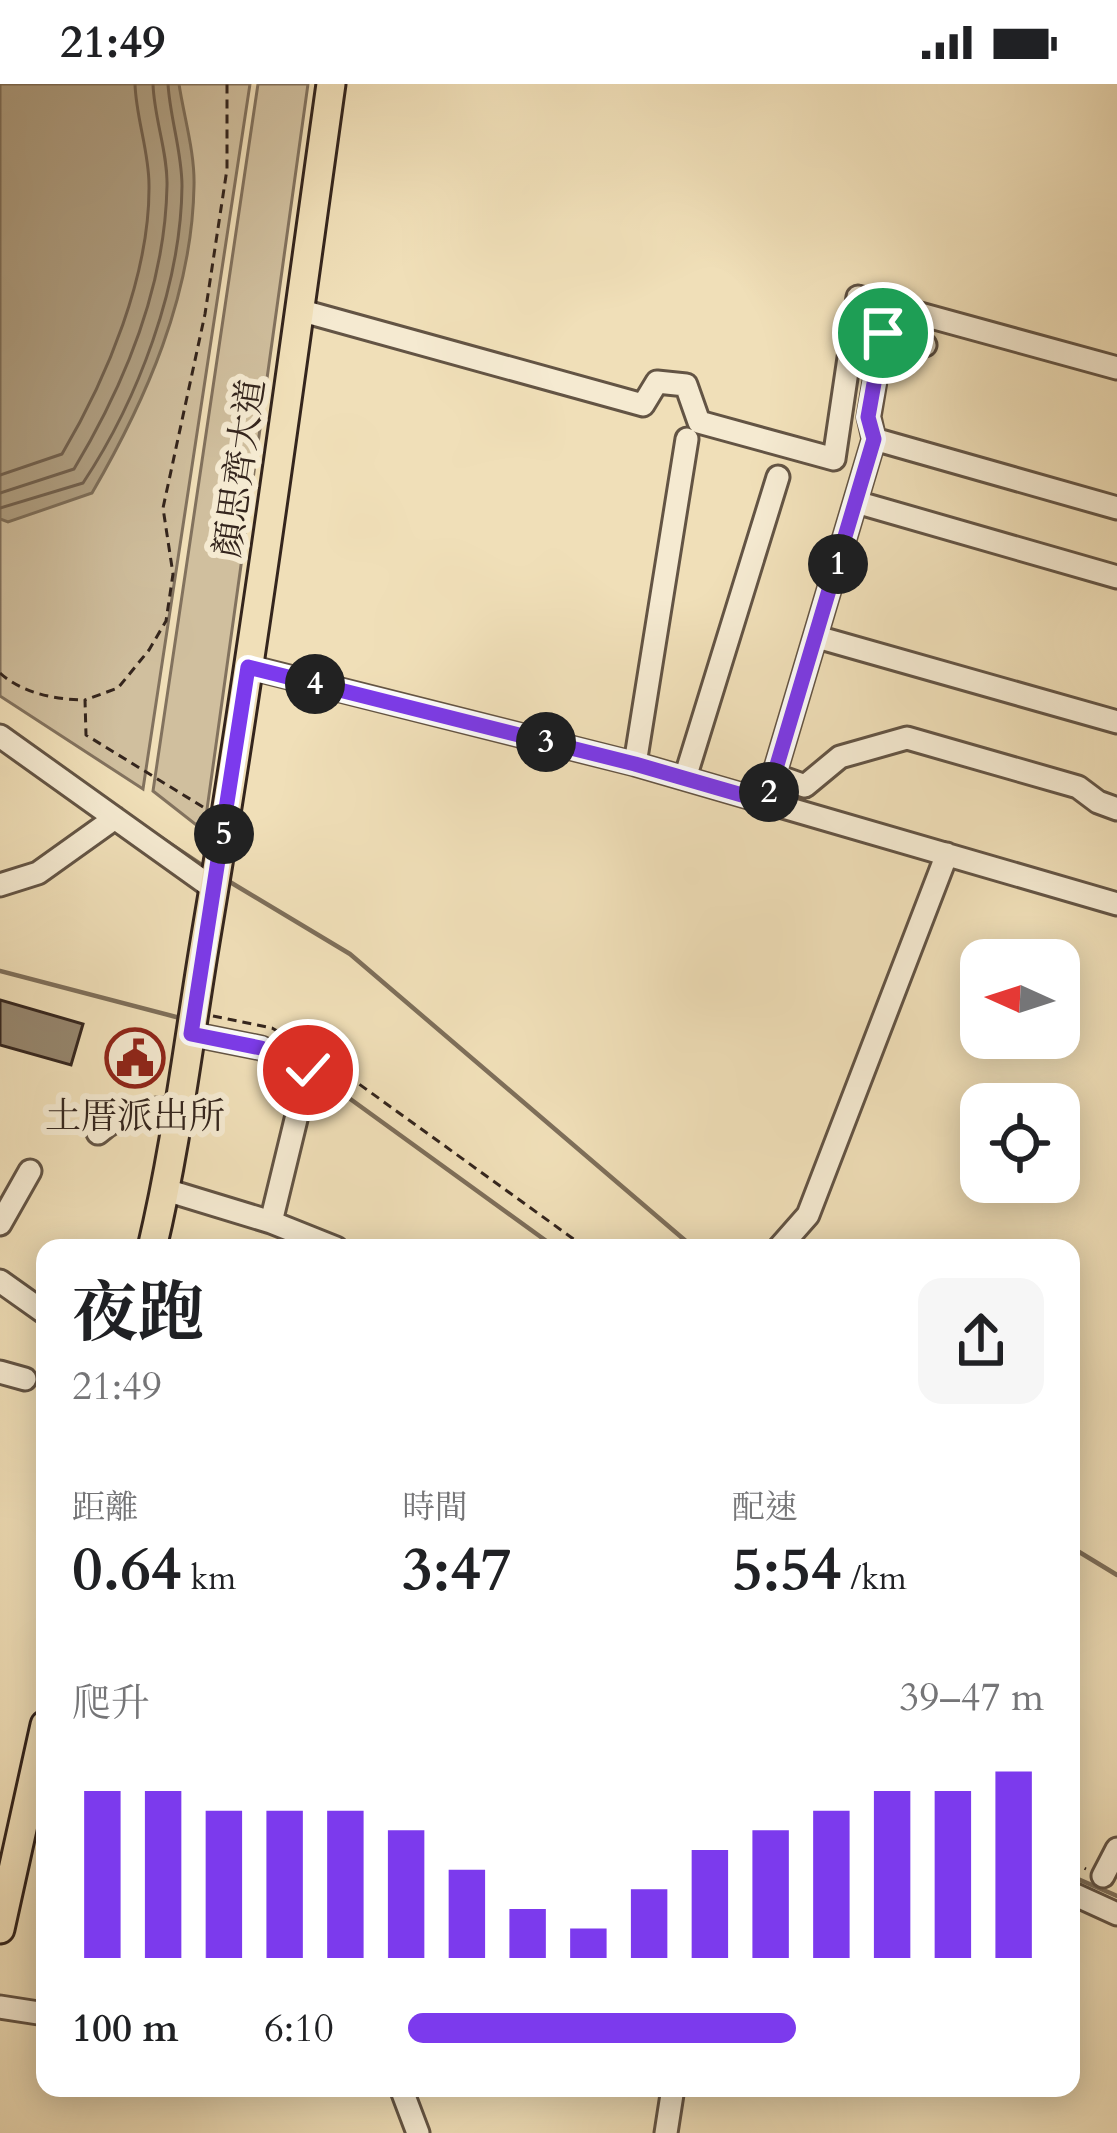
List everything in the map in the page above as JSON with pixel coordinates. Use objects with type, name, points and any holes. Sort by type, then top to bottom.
[{"type":"main road","name":"顏思齊大道","points":[[154,1239],[181,1108],[227,817],[332,84]]},
{"type":"main road","points":[[0,1929],[36,1766]]},
{"type":"street","points":[[299,310],[643,405],[657,382],[686,385],[700,422],[834,459],[858,297],[1117,368]]},
{"type":"street","points":[[766,802],[874,439],[868,417],[883,333],[925,345]]},
{"type":"street","points":[[635,764],[687,439]]},
{"type":"street","points":[[874,439],[1117,508]]},
{"type":"street","points":[[685,778],[778,477]]},
{"type":"street","points":[[856,502],[1117,577]]},
{"type":"street","points":[[817,638],[1117,722]]},
{"type":"street","points":[[248,667],[635,764],[1117,904]]},
{"type":"street","points":[[0,736],[115,818],[216,875]]},
{"type":"street","points":[[774,775],[805,786],[840,757],[907,738],[1078,787],[1117,809]]},
{"type":"street","points":[[0,885],[38,873],[115,818]]},
{"type":"street","points":[[787,1239],[808,1215],[947,854]]},
{"type":"street","points":[[192,1023],[308,1070],[272,1222]]},
{"type":"street","points":[[98,1133],[116,1117],[151,1108],[181,1108]]},
{"type":"street","points":[[0,1223],[30,1171]]},
{"type":"street","points":[[166,1190],[314,1239]]},
{"type":"street","points":[[0,1281],[36,1307]]},
{"type":"street","points":[[0,1372],[25,1378]]},
{"type":"street","points":[[1103,1876],[1117,1849]]},
{"type":"street","points":[[1080,1897],[1117,1914]]},
{"type":"street","points":[[0,2007],[36,2013]]},
{"type":"street","points":[[404,2097],[418,2133]]},
{"type":"street","points":[[666,2133],[672,2097]]},
{"type":"path","points":[[0,674],[59,699],[85,700],[118,688],[166,621],[173,574],[164,508],[206,314],[226,169],[227,84]]},
{"type":"path","points":[[85,700],[86,735],[196,805],[227,817]]},
{"type":"path","points":[[192,1023],[272,1028],[317,1054],[574,1239]]},
{"type":"shaded area","points":[[0,84],[250,84],[143,789],[0,696]]},
{"type":"shaded area","points":[[258,84],[308,84],[204,831],[153,791]]},
{"type":"water","points":[[0,84],[179,84],[194,173],[191,227],[175,307],[147,384],[112,458],[92,493],[8,522],[0,519]]},
{"type":"building","points":[[0,1000],[83,1024],[71,1065],[0,1045]]},
{"type":"waterway","points":[[154,833],[205,867]]},
{"type":"waterway","points":[[225,879],[350,954],[683,1239]]},
{"type":"waterway","points":[[0,971],[180,1018]]},
{"type":"waterway","points":[[313,1072],[544,1239]]},
{"type":"waterway","points":[[1080,1552],[1117,1575]]},
{"type":"waterway","points":[[1080,1880],[1117,1896]]},
{"type":"place","name":"土厝派出所","points":[[135,1058]]},
{"type":"route","points":[[308,1070],[261,1048],[191,1034],[248,667],[635,764],[766,802],[874,439],[868,417],[883,333]]}]
